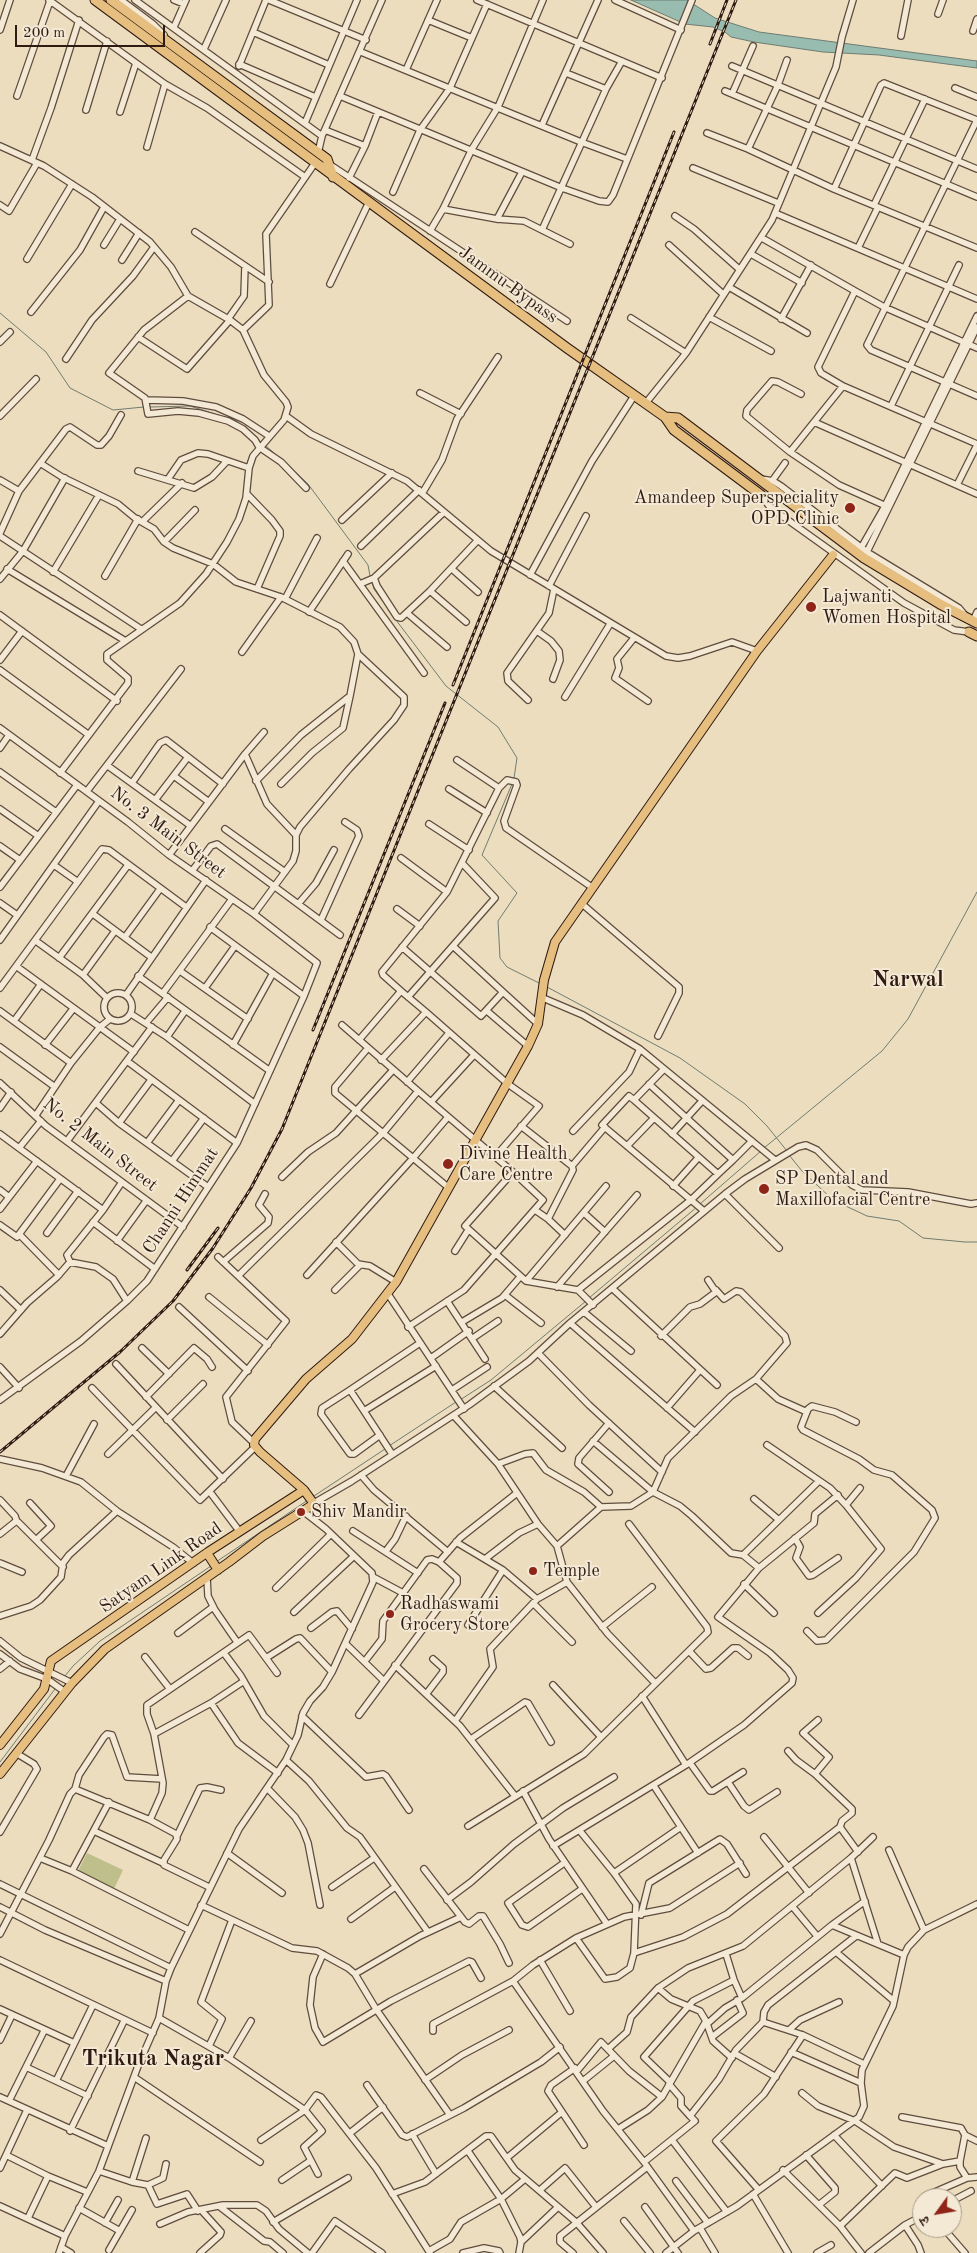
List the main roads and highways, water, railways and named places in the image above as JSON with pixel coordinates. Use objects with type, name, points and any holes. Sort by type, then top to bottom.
[{"type":"highway","name":"Jammu Bypass","points":[[112,0],[327,159],[334,177]]},
{"type":"highway","name":"Jammu Bypass","points":[[97,2],[665,417],[674,430],[761,495]]},
{"type":"highway","name":"Jammu Bypass","points":[[665,417],[678,418],[866,555],[972,621]]},
{"type":"main road","points":[[0,1774],[67,1680],[105,1650],[207,1578],[217,1568],[303,1511],[314,1501],[306,1491],[255,1445],[262,1430],[306,1379],[346,1345],[396,1282],[528,1046],[538,1024],[544,980],[555,942],[757,651],[833,555]]},
{"type":"main road","name":"Satyam Link Road","points":[[0,1745],[44,1689],[51,1661],[193,1563],[306,1491]]},
{"type":"main road","points":[[208,1555],[217,1568]]},
{"type":"water","points":[[631,0],[687,0],[715,18],[759,32],[977,61],[977,68],[879,55],[823,52],[754,42],[731,37],[713,27],[685,24]]},
{"type":"waterway","points":[[0,313],[46,352],[70,388],[113,410],[144,407]]},
{"type":"waterway","points":[[150,407],[190,406],[235,420],[240,424]]},
{"type":"waterway","points":[[255,436],[261,442]]},
{"type":"waterway","points":[[266,446],[282,460]]},
{"type":"waterway","points":[[287,464],[308,484],[368,565],[370,576]]},
{"type":"waterway","points":[[372,582],[374,589],[389,610]]},
{"type":"waterway","points":[[396,620],[446,686],[498,727],[517,758],[514,778]]},
{"type":"waterway","points":[[512,784],[482,855],[517,893],[498,921],[500,958],[507,967],[539,983]]},
{"type":"waterway","points":[[764,1148],[882,1051],[908,1019],[977,892]]},
{"type":"waterway","points":[[547,987],[680,1058],[745,1104],[767,1126],[787,1151]]},
{"type":"waterway","points":[[700,1204],[761,1151]]},
{"type":"waterway","points":[[789,1155],[802,1171],[833,1200],[867,1216],[899,1221],[923,1238],[977,1242]]},
{"type":"waterway","points":[[589,1298],[697,1207]]},
{"type":"waterway","points":[[460,1400],[491,1380],[586,1301]]},
{"type":"waterway","points":[[389,1446],[456,1402]]},
{"type":"waterway","points":[[314,1496],[385,1449]]},
{"type":"waterway","points":[[216,1562],[308,1500]]},
{"type":"waterway","points":[[65,1676],[100,1641],[211,1566]]},
{"type":"waterway","points":[[0,1762],[55,1689]]},
{"type":"railway","points":[[710,44],[727,0]]},
{"type":"railway","points":[[0,1452],[120,1352],[173,1301],[213,1248],[251,1188],[282,1129],[736,0]]},
{"type":"railway","points":[[453,685],[674,132]]},
{"type":"railway","points":[[313,1030],[445,703]]},
{"type":"railway","points":[[187,1270],[218,1228]]},
{"type":"place","name":"Amandeep Superspeciality OPD Clinic","points":[[850,508]]},
{"type":"place","name":"Lajwanti Women Hospital","points":[[811,607]]},
{"type":"place","name":"Divine Health Care Centre","points":[[448,1164]]},
{"type":"place","name":"SP Dental and Maxillofacial Centre","points":[[764,1189]]},
{"type":"place","name":"Shiv Mandir","points":[[301,1512]]},
{"type":"place","name":"Temple","points":[[533,1571]]},
{"type":"place","name":"Radhaswami Grocery Store","points":[[390,1614]]},
{"type":"district","name":"Narwal","points":[[908,980]]},
{"type":"district","name":"Trikuta Nagar","points":[[153,2059]]}]
